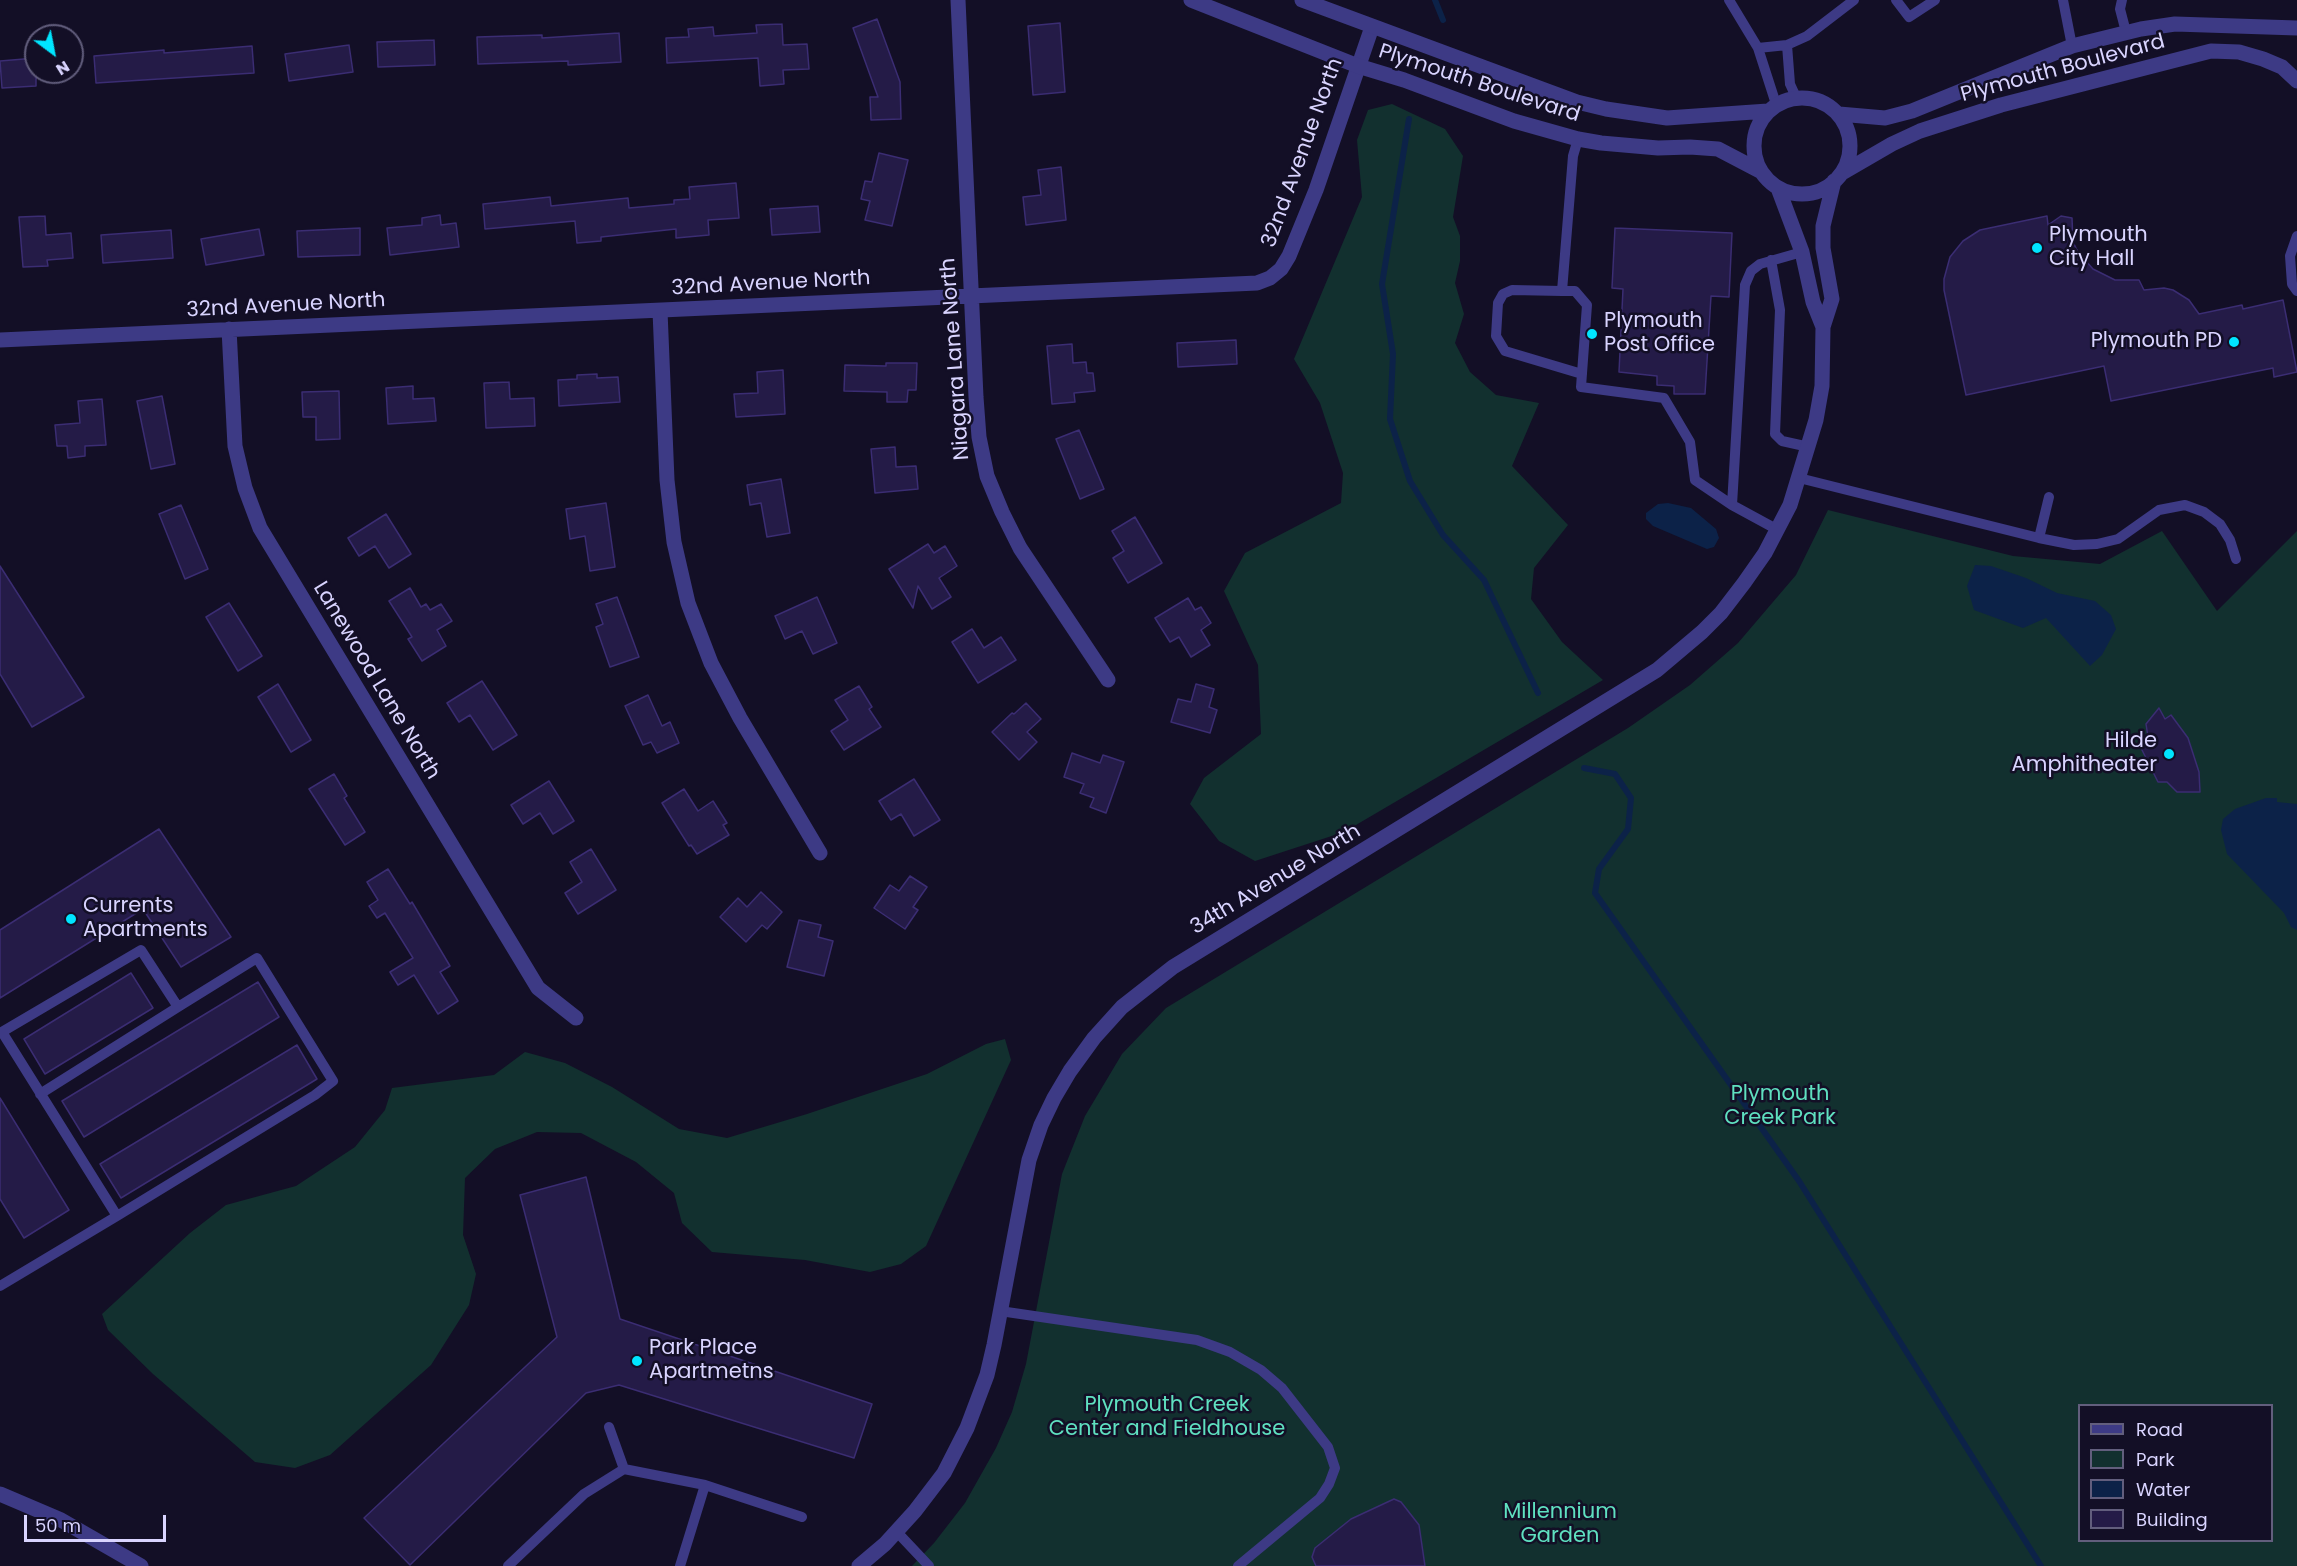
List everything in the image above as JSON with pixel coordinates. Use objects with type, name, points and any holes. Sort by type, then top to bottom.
[{"type":"street","name":"Niagara Lane North","points":[[958,0],[979,437],[987,476],[1020,548],[1108,680]]},
{"type":"street","name":"Plymouth Boulevard","points":[[1191,0],[1358,66],[1404,80],[1514,121],[1578,139],[1626,147],[1718,149],[1760,171]]},
{"type":"street","name":"Plymouth Boulevard","points":[[1302,0],[1577,102],[1606,109],[1667,118],[1772,108]]},
{"type":"street","name":"Plymouth Boulevard","points":[[1839,114],[1885,118],[1912,111],[2072,46],[2126,32],[2175,24],[2297,28]]},
{"type":"street","name":"32nd Avenue North","points":[[0,340],[1257,283],[1270,278],[1281,269],[1289,256],[1316,190],[1372,27]]},
{"type":"street","name":"Plymouth Boulevard","points":[[1838,177],[1892,144],[1920,131],[2001,105],[2211,51],[2239,52],[2263,59],[2282,67],[2297,81]]},
{"type":"street","points":[[1796,97],[1815,99],[1832,108],[1847,127],[1850,142],[1849,156],[1838,177],[1822,189],[1809,194],[1794,194],[1778,188],[1760,171],[1754,156],[1753,140],[1758,124],[1772,108],[1796,97]]},
{"type":"street","name":"34th Avenue North","points":[[859,1566],[896,1531],[944,1473],[959,1447],[987,1375],[1021,1190],[1029,1160],[1041,1125],[1070,1071],[1094,1038],[1122,1008],[1173,968],[1657,670],[1721,613],[1765,553],[1790,505],[1809,447],[1822,386],[1823,327],[1832,299],[1823,248],[1823,226],[1838,177]]},
{"type":"street","name":"34th Avenue North","points":[[1778,188],[1802,252],[1813,302],[1823,327]]},
{"type":"street","points":[[660,311],[667,480],[674,542],[688,603],[711,663],[740,718],[820,853]]},
{"type":"street","name":"Lanewood Lane North","points":[[229,329],[235,446],[245,488],[260,528],[538,988],[576,1018]]},
{"type":"street","points":[[0,1494],[61,1520],[141,1566]]},
{"type":"lane","points":[[1729,0],[1758,48],[1772,108]]},
{"type":"lane","points":[[1758,48],[1787,45],[1807,36],[1854,0]]},
{"type":"lane","points":[[1896,0],[1909,17],[1935,0]]},
{"type":"lane","points":[[2063,0],[2072,46]]},
{"type":"lane","points":[[2122,0],[2120,9],[2126,32]]},
{"type":"lane","points":[[1787,45],[1790,84],[1796,97]]},
{"type":"lane","points":[[1562,291],[1573,156],[1578,139]]},
{"type":"lane","points":[[2297,236],[2290,256],[2292,284],[2297,291]]},
{"type":"lane","points":[[1732,505],[1745,285],[1751,271],[1760,264],[1802,252]]},
{"type":"lane","points":[[1771,260],[1780,310],[1775,434],[1782,441],[1809,447]]},
{"type":"lane","points":[[1582,374],[1505,351],[1496,336],[1498,303],[1503,294],[1512,290],[1575,291],[1587,305],[1582,374],[1581,387],[1664,398],[1690,442],[1695,480],[1732,505],[1778,530]]},
{"type":"lane","points":[[1799,478],[2074,545],[2097,544],[2118,539],[2159,510],[2185,505],[2204,512],[2220,524],[2230,540],[2236,559]]},
{"type":"lane","points":[[2039,538],[2049,497]]},
{"type":"lane","points":[[117,1216],[2,1032],[141,950],[178,1007]]},
{"type":"lane","points":[[0,1286],[333,1082],[257,958],[40,1094]]},
{"type":"lane","points":[[1000,1311],[1197,1340],[1230,1352],[1261,1370],[1282,1388],[1328,1447],[1335,1468],[1320,1498],[1238,1566]]},
{"type":"lane","points":[[609,1427],[624,1469]]},
{"type":"lane","points":[[508,1566],[584,1494],[624,1469],[705,1485],[802,1517]]},
{"type":"lane","points":[[680,1566],[705,1485]]},
{"type":"lane","points":[[896,1531],[929,1566]]},
{"type":"green space","points":[[1392,104],[1445,129],[1463,156],[1453,217],[1460,236],[1460,261],[1455,283],[1464,314],[1455,343],[1470,372],[1496,395],[1539,403],[1512,466],[1568,525],[1534,568],[1531,599],[1562,642],[1603,680],[1344,832],[1255,861],[1219,841],[1190,804],[1204,778],[1261,734],[1258,665],[1224,591],[1245,553],[1341,503],[1343,473],[1320,403],[1294,359],[1362,197],[1357,140],[1368,110]]},
{"type":"green space","name":"Plymouth Creek Park","points":[[1828,510],[2013,556],[2100,564],[2162,531],[2217,611],[2297,531],[2297,1566],[912,1566],[934,1543],[965,1503],[996,1448],[1012,1412],[1026,1364],[1062,1174],[1085,1116],[1122,1054],[1166,1008],[1628,728],[1690,685],[1738,643],[1796,575]]},
{"type":"green space","points":[[1005,1039],[1011,1060],[926,1246],[901,1264],[870,1272],[805,1260],[712,1252],[682,1223],[674,1193],[636,1162],[581,1133],[537,1132],[495,1149],[465,1178],[463,1235],[476,1274],[469,1305],[431,1365],[330,1455],[295,1468],[255,1462],[153,1374],[108,1330],[102,1314],[190,1233],[226,1205],[296,1186],[355,1147],[385,1110],[392,1088],[494,1075],[525,1052],[565,1063],[612,1087],[679,1129],[727,1138],[927,1074],[986,1044]]},
{"type":"water","points":[[1668,503],[1691,508],[1716,529],[1719,538],[1714,547],[1707,549],[1653,526],[1646,519],[1646,513],[1658,504]]},
{"type":"water","points":[[1975,565],[1991,566],[2026,578],[2057,593],[2095,601],[2111,615],[2116,629],[2102,655],[2090,666],[2046,618],[2023,628],[1974,610],[1967,586]]},
{"type":"water","points":[[2266,798],[2277,798],[2277,802],[2297,804],[2297,930],[2291,927],[2284,913],[2227,854],[2221,830],[2223,819],[2235,809]]},
{"type":"building","points":[[877,19],[900,82],[901,119],[871,120],[870,97],[878,97],[853,28]]},
{"type":"building","points":[[1060,23],[1065,92],[1033,95],[1028,26]]},
{"type":"building","points":[[782,24],[783,45],[807,44],[809,69],[783,70],[784,84],[760,86],[758,58],[667,63],[666,38],[689,37],[688,29],[713,27],[714,36],[757,33],[756,25]]},
{"type":"building","points":[[619,33],[621,62],[568,65],[568,61],[478,64],[477,37],[542,35],[542,38]]},
{"type":"building","points":[[434,40],[435,65],[378,67],[377,42]]},
{"type":"building","points":[[349,45],[353,72],[289,81],[285,54]]},
{"type":"building","points":[[252,46],[254,73],[96,83],[94,56]]},
{"type":"building","points":[[24,59],[24,84],[36,84],[36,86],[2,88],[0,61]]},
{"type":"building","points":[[879,153],[908,160],[892,226],[865,220],[870,201],[861,199],[865,181],[872,182]]},
{"type":"building","points":[[1061,167],[1066,220],[1026,225],[1023,197],[1041,195],[1038,170]]},
{"type":"building","points":[[736,183],[739,218],[708,220],[709,235],[676,238],[676,229],[601,237],[601,241],[577,243],[575,221],[485,229],[483,204],[550,197],[551,206],[628,198],[629,208],[674,204],[674,200],[690,199],[689,187]]},
{"type":"building","points":[[818,206],[820,232],[772,235],[770,209]]},
{"type":"building","points":[[440,215],[441,225],[456,223],[459,247],[390,255],[387,228],[422,225],[422,218]]},
{"type":"building","points":[[45,216],[46,235],[71,233],[73,258],[47,260],[48,266],[23,267],[19,217]]},
{"type":"building","points":[[2047,216],[2048,225],[2061,216],[2072,218],[2073,242],[2078,252],[2093,269],[2115,280],[2139,280],[2144,290],[2164,288],[2173,290],[2189,300],[2199,314],[2242,305],[2243,309],[2283,300],[2297,372],[2274,377],[2273,368],[2111,401],[2104,366],[1966,395],[1944,290],[1944,279],[1950,257],[1963,241],[1980,230]]},
{"type":"building","points":[[360,228],[360,255],[298,257],[297,231]]},
{"type":"building","points":[[1615,228],[1732,233],[1729,297],[1711,296],[1705,394],[1674,394],[1674,386],[1657,385],[1657,376],[1619,372],[1623,289],[1612,288]]},
{"type":"building","points":[[259,229],[264,255],[206,265],[201,239]]},
{"type":"building","points":[[171,230],[173,258],[103,263],[101,235]]},
{"type":"building","points":[[1236,340],[1237,364],[1178,367],[1177,343]]},
{"type":"building","points":[[1072,344],[1073,363],[1086,362],[1087,373],[1093,373],[1095,391],[1074,393],[1075,402],[1052,404],[1047,346]]},
{"type":"building","points":[[886,363],[917,363],[916,390],[908,390],[907,402],[887,402],[887,392],[844,391],[845,365],[886,366]]},
{"type":"building","points":[[783,370],[785,414],[736,417],[734,394],[758,393],[757,372]]},
{"type":"building","points":[[597,374],[597,378],[618,377],[620,402],[559,406],[558,380],[577,379],[577,375]]},
{"type":"building","points":[[509,382],[510,399],[534,398],[535,426],[486,428],[484,383]]},
{"type":"building","points":[[413,386],[413,399],[434,398],[436,421],[388,424],[386,388]]},
{"type":"building","points":[[339,391],[340,439],[316,440],[316,417],[303,417],[302,392]]},
{"type":"building","points":[[162,396],[175,464],[151,469],[137,401]]},
{"type":"building","points":[[102,399],[106,445],[85,446],[85,456],[68,458],[67,446],[57,446],[55,425],[80,423],[78,401]]},
{"type":"building","points":[[1079,430],[1104,489],[1080,499],[1056,439]]},
{"type":"building","points":[[895,447],[896,467],[916,466],[918,489],[875,493],[871,449]]},
{"type":"building","points":[[781,479],[790,533],[767,537],[761,503],[750,505],[747,485]]},
{"type":"building","points":[[606,503],[615,567],[590,571],[585,536],[570,539],[566,509]]},
{"type":"building","points":[[181,505],[208,569],[185,579],[159,514]]},
{"type":"building","points":[[386,514],[411,554],[389,568],[375,546],[359,556],[348,538]]},
{"type":"building","points":[[1135,517],[1162,563],[1128,583],[1113,558],[1124,551],[1112,531]]},
{"type":"building","points":[[928,544],[934,553],[945,546],[957,566],[939,578],[951,597],[932,609],[918,586],[913,608],[889,569]]},
{"type":"building","points":[[0,566],[84,697],[32,727],[0,674]]},
{"type":"building","points":[[410,588],[421,607],[426,604],[430,610],[441,604],[452,621],[437,630],[446,646],[422,661],[408,639],[412,637],[389,601]]},
{"type":"building","points":[[617,597],[639,657],[610,667],[596,627],[603,624],[596,604]]},
{"type":"building","points":[[817,597],[837,643],[813,654],[802,631],[785,639],[775,616]]},
{"type":"building","points":[[1188,598],[1195,610],[1201,607],[1211,623],[1201,630],[1210,645],[1191,657],[1179,637],[1170,642],[1155,618]]},
{"type":"building","points":[[229,603],[262,656],[238,671],[206,617]]},
{"type":"building","points":[[972,629],[984,648],[1001,637],[1016,660],[978,683],[952,642]]},
{"type":"building","points":[[482,681],[517,735],[493,750],[470,715],[459,722],[447,703]]},
{"type":"building","points":[[278,684],[311,740],[291,752],[258,697]]},
{"type":"building","points":[[1196,684],[1214,689],[1209,707],[1217,710],[1210,733],[1171,722],[1178,699],[1191,702]]},
{"type":"building","points":[[859,686],[872,707],[869,709],[881,727],[844,750],[831,731],[848,720],[835,700]]},
{"type":"building","points":[[648,695],[662,726],[670,722],[679,743],[657,753],[651,742],[643,745],[625,706]]},
{"type":"building","points":[[1026,703],[1041,719],[1027,732],[1037,742],[1019,760],[992,732]]},
{"type":"building","name":"Hilde Amphitheater","points":[[2159,708],[2165,719],[2171,715],[2188,738],[2199,772],[2200,792],[2177,792],[2167,782],[2158,782],[2140,746],[2148,737],[2146,724]]},
{"type":"building","points":[[1072,753],[1100,763],[1103,755],[1124,762],[1106,813],[1090,807],[1094,798],[1080,793],[1084,784],[1064,777]]},
{"type":"building","points":[[334,774],[347,796],[344,798],[365,832],[345,845],[309,789]]},
{"type":"building","points":[[914,779],[940,820],[914,836],[901,814],[891,820],[879,801]]},
{"type":"building","points":[[549,781],[574,821],[553,834],[540,813],[523,824],[511,805]]},
{"type":"building","points":[[684,789],[698,811],[713,801],[727,823],[723,825],[729,835],[697,854],[691,845],[689,846],[662,803]]},
{"type":"building","name":"Currents Apartments","points":[[159,829],[231,937],[181,967],[143,909],[0,998],[0,930]]},
{"type":"building","points":[[591,849],[616,890],[578,914],[565,893],[582,882],[570,862]]},
{"type":"building","points":[[388,869],[410,904],[412,902],[450,966],[440,972],[458,1001],[438,1014],[414,975],[398,985],[390,972],[413,958],[385,913],[377,918],[369,906],[378,900],[367,882]]},
{"type":"building","points":[[910,876],[927,887],[913,907],[918,910],[905,929],[874,908],[890,885],[899,891]]},
{"type":"building","points":[[761,892],[782,912],[767,929],[762,925],[746,942],[720,917],[738,898],[747,907]]},
{"type":"building","points":[[799,920],[821,925],[818,937],[833,941],[824,976],[787,967]]},
{"type":"building","points":[[131,973],[153,1008],[45,1074],[24,1039]]},
{"type":"building","points":[[258,982],[279,1017],[84,1137],[62,1101]]},
{"type":"building","points":[[297,1045],[317,1079],[121,1198],[100,1164]]},
{"type":"building","points":[[0,1098],[69,1210],[24,1238],[0,1199]]},
{"type":"building","name":"Park Place Apartmetns","points":[[586,1177],[620,1319],[872,1404],[854,1458],[619,1385],[586,1393],[410,1565],[364,1518],[557,1337],[520,1195]]},
{"type":"building","points":[[1394,1499],[1401,1502],[1419,1525],[1425,1566],[1316,1566],[1312,1557],[1315,1548],[1351,1519]]},
{"type":"waterway","points":[[1435,0],[1443,20]]},
{"type":"waterway","points":[[1409,119],[1382,284],[1393,354],[1390,419],[1410,481],[1443,535],[1484,580],[1538,693]]},
{"type":"waterway","points":[[1584,768],[1615,774],[1631,798],[1628,829],[1599,869],[1595,893],[1799,1181],[2041,1566]]},
{"type":"place","name":"Plymouth City Hall","points":[[2037,248]]},
{"type":"place","name":"Plymouth Post Office","points":[[1592,334]]},
{"type":"place","name":"Plymouth PD","points":[[2234,342]]},
{"type":"place","name":"Hilde Amphitheater","points":[[2169,754]]},
{"type":"place","name":"Currents Apartments","points":[[71,919]]},
{"type":"place","name":"Park Place Apartmetns","points":[[637,1361]]},
{"type":"park label","name":"Plymouth Creek Center and Fieldhouse","points":[[1167,1418]]},
{"type":"park label","name":"Millennium Garden","points":[[1560,1525]]}]
